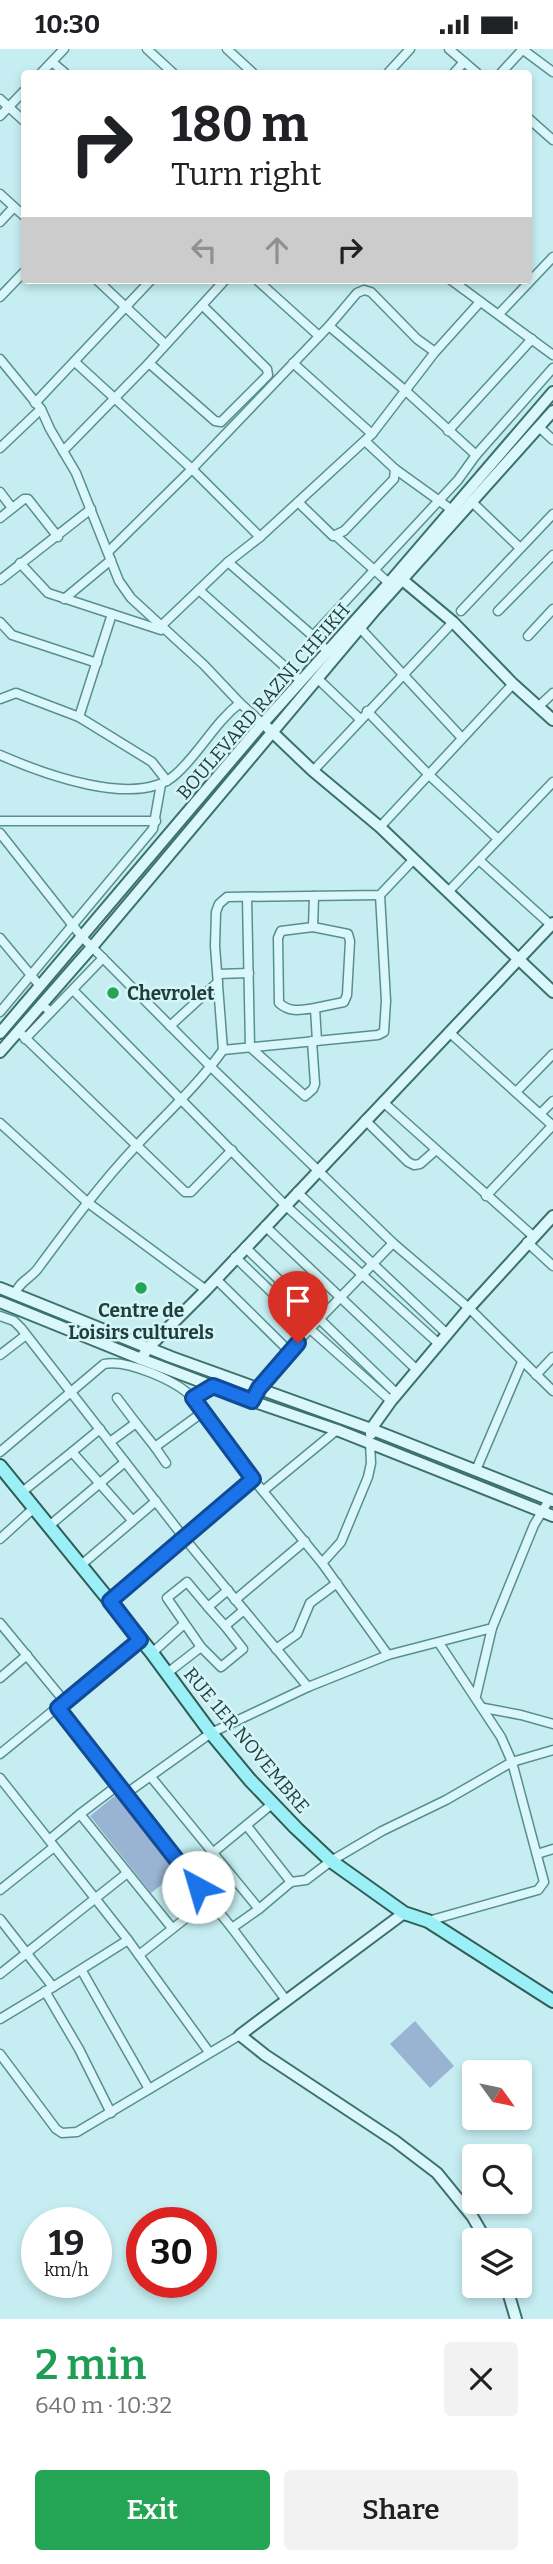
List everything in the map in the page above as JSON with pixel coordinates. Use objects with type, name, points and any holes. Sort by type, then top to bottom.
[{"type":"main road","name":"BOULEVARD RAZNI CHEIKH","points":[[0,1033],[268,727],[318,679],[361,629],[396,579],[452,510],[553,392]]},
{"type":"main road","name":"BOULEVARD RAZNI CHEIKH","points":[[0,1052],[21,1035],[41,1004],[92,947],[268,727],[301,681],[472,502],[553,411]]},
{"type":"main road","points":[[396,579],[453,622],[513,684],[553,720]]},
{"type":"main road","points":[[268,727],[313,771],[380,827],[553,992]]},
{"type":"main road","points":[[141,1359],[148,1347],[206,1290],[552,924]]},
{"type":"main road","points":[[370,1443],[371,1429],[394,1398],[468,1308],[553,1216]]},
{"type":"main road","points":[[0,1288],[551,1500]]},
{"type":"main road","points":[[0,1301],[141,1359],[337,1430],[547,1514]]},
{"type":"main road","name":"RUE 1ER NOVEMBRE","points":[[0,1466],[152,1654],[211,1733],[272,1804],[331,1860],[404,1913],[428,1921],[553,2001]]},
{"type":"main road","points":[[404,1913],[240,2035],[284,2068],[395,2141],[437,2173],[479,2228]]},
{"type":"main road","points":[[510,2298],[516,2319]]},
{"type":"street","points":[[44,70],[64,49]]},
{"type":"street","points":[[147,49],[170,70]]},
{"type":"street","points":[[228,49],[250,70]]},
{"type":"street","points":[[391,70],[410,49]]},
{"type":"street","points":[[449,49],[473,70]]},
{"type":"street","points":[[504,70],[522,49],[553,72]]},
{"type":"street","points":[[52,62],[61,70]]},
{"type":"street","points":[[457,70],[464,62]]},
{"type":"street","points":[[0,116],[21,94]]},
{"type":"street","points":[[0,99],[21,118]]},
{"type":"street","points":[[532,121],[553,139]]},
{"type":"street","points":[[0,194],[21,213]]},
{"type":"street","points":[[0,222],[14,207]]},
{"type":"street","points":[[532,279],[553,257]]},
{"type":"street","points":[[1,294],[21,275]]},
{"type":"street","points":[[101,284],[166,344]]},
{"type":"street","points":[[0,448],[147,284]]},
{"type":"street","points":[[62,451],[149,363],[221,284]]},
{"type":"street","points":[[261,284],[319,336]]},
{"type":"street","points":[[456,284],[553,355]]},
{"type":"street","points":[[499,314],[527,284]]},
{"type":"street","points":[[64,599],[109,556],[329,326],[357,293],[364,290],[371,292],[417,339],[435,352]]},
{"type":"street","points":[[162,629],[228,562],[260,537],[369,438],[407,392],[435,352],[480,302]]},
{"type":"street","points":[[149,363],[215,421],[221,422],[268,375],[267,369],[202,305]]},
{"type":"street","points":[[329,326],[407,392],[476,456]]},
{"type":"street","points":[[448,431],[532,339]]},
{"type":"street","points":[[0,359],[28,390],[76,473],[119,580],[131,599],[268,727]]},
{"type":"street","points":[[75,362],[192,469],[260,537]]},
{"type":"street","points":[[293,363],[369,438],[395,469],[452,510]]},
{"type":"street","points":[[313,636],[439,500],[553,368]]},
{"type":"street","points":[[539,427],[553,440]]},
{"type":"street","points":[[336,536],[394,479],[395,469]]},
{"type":"street","points":[[0,492],[12,508]]},
{"type":"street","points":[[0,518],[24,499],[28,499],[58,537]]},
{"type":"street","points":[[298,502],[329,533],[375,570],[396,579]]},
{"type":"street","points":[[472,502],[520,548]]},
{"type":"street","points":[[0,580],[91,509]]},
{"type":"street","points":[[461,611],[553,514]]},
{"type":"street","points":[[498,611],[551,560]]},
{"type":"street","points":[[228,562],[327,651]]},
{"type":"street","points":[[20,563],[43,589],[64,599],[162,629]]},
{"type":"street","points":[[199,590],[301,681]]},
{"type":"street","points":[[528,636],[553,609]]},
{"type":"street","points":[[79,717],[112,614]]},
{"type":"street","points":[[0,622],[12,635],[97,663]]},
{"type":"street","points":[[313,771],[453,622]]},
{"type":"street","points":[[361,629],[462,738]]},
{"type":"street","points":[[318,679],[360,719]]},
{"type":"street","points":[[380,827],[513,684]]},
{"type":"street","points":[[0,699],[16,692],[79,717],[152,762],[164,783]]},
{"type":"street","points":[[538,707],[553,693]]},
{"type":"street","points":[[0,1012],[151,831],[156,821],[164,783],[240,703]]},
{"type":"street","points":[[367,711],[428,774],[498,839]]},
{"type":"street","points":[[0,754],[57,777],[101,787],[164,783]]},
{"type":"street","points":[[448,891],[553,782]]},
{"type":"street","points":[[0,821],[156,821]]},
{"type":"street","points":[[0,833],[82,937],[170,1026],[393,1243],[468,1308],[553,1391]]},
{"type":"street","points":[[15,1294],[17,1287],[35,1273],[87,1202],[136,1146],[182,1100],[223,1050],[215,946],[216,912],[219,904],[227,897],[380,895],[414,859]]},
{"type":"street","points":[[478,860],[552,924]]},
{"type":"street","points":[[223,1050],[378,1035],[384,1032],[386,1001],[380,895]]},
{"type":"street","points":[[313,927],[314,896]]},
{"type":"street","points":[[247,897],[250,1047],[305,1096],[315,1084],[314,1008]]},
{"type":"street","points":[[313,927],[348,934],[350,941],[347,995],[344,1002],[295,1011],[279,1003],[278,938],[281,931],[313,927]]},
{"type":"street","points":[[0,937],[40,986]]},
{"type":"street","points":[[103,958],[51,1012],[21,1035],[185,1192],[191,1192],[232,1150]]},
{"type":"street","points":[[170,1026],[218,978],[249,974]]},
{"type":"street","points":[[73,990],[285,1205],[439,1344]]},
{"type":"street","points":[[41,1004],[51,1012]]},
{"type":"street","points":[[449,1032],[553,1126],[486,1196]]},
{"type":"street","points":[[516,1092],[553,1054]]},
{"type":"street","points":[[540,1114],[553,1101]]},
{"type":"street","points":[[383,1102],[486,1196],[553,1266]]},
{"type":"street","points":[[365,1120],[414,1165],[420,1164],[436,1150]]},
{"type":"street","points":[[0,1123],[87,1202],[206,1290]]},
{"type":"street","points":[[297,1192],[447,1334]]},
{"type":"street","points":[[265,1226],[417,1370]]},
{"type":"street","points":[[252,1401],[259,1388],[310,1329],[393,1243]]},
{"type":"street","points":[[246,1247],[320,1319],[394,1398]]},
{"type":"street","points":[[235,1257],[310,1329],[394,1398]]},
{"type":"street","points":[[215,1279],[290,1352]]},
{"type":"street","points":[[0,1316],[14,1321],[26,1335],[185,1539],[308,1687]]},
{"type":"street","points":[[0,1355],[26,1335]]},
{"type":"street","points":[[536,1375],[553,1357]]},
{"type":"street","points":[[475,1470],[522,1362]]},
{"type":"street","points":[[0,1452],[104,1364],[116,1363],[178,1384],[193,1398],[253,1479],[323,1563],[388,1655]]},
{"type":"street","points":[[193,1398],[213,1386]]},
{"type":"street","points":[[117,1398],[166,1463]]},
{"type":"street","points":[[155,1447],[203,1412]]},
{"type":"street","points":[[110,1442],[136,1423]]},
{"type":"street","points":[[22,1492],[100,1429]]},
{"type":"street","points":[[263,1491],[337,1430]]},
{"type":"street","points":[[323,1563],[341,1542],[368,1477],[371,1463],[370,1443]]},
{"type":"street","points":[[72,1452],[132,1520]]},
{"type":"street","points":[[49,1525],[125,1462]]},
{"type":"street","points":[[110,1601],[253,1479]]},
{"type":"street","points":[[476,1696],[492,1628],[506,1589],[534,1525],[547,1514],[551,1500]]},
{"type":"street","points":[[80,1566],[156,1501]]},
{"type":"street","points":[[0,1539],[34,1508]]},
{"type":"street","points":[[235,1600],[305,1541]]},
{"type":"street","points":[[187,1582],[243,1649],[225,1665],[218,1666],[183,1625],[167,1596],[187,1582]]},
{"type":"street","points":[[276,1649],[298,1634],[310,1603],[337,1583]]},
{"type":"street","points":[[208,1607],[228,1590]]},
{"type":"street","points":[[225,1626],[244,1610]]},
{"type":"street","points":[[0,1623],[27,1655],[117,1786],[232,1928],[286,2000]]},
{"type":"street","points":[[152,1654],[183,1625]]},
{"type":"street","points":[[124,1795],[211,1733],[308,1687],[388,1655],[492,1628]]},
{"type":"street","points":[[0,1755],[140,1640]]},
{"type":"street","points":[[428,1921],[538,1890],[544,1882],[512,1762],[484,1708],[439,1643]]},
{"type":"street","points":[[166,1674],[201,1647]]},
{"type":"street","points":[[0,1678],[27,1655]]},
{"type":"street","points":[[484,1708],[553,1724]]},
{"type":"street","points":[[232,1928],[291,1882],[306,1880],[331,1860],[382,1831],[446,1800],[512,1762],[553,1750]]},
{"type":"street","points":[[151,1777],[258,1909]]},
{"type":"street","points":[[0,1778],[96,1898],[209,2052]]},
{"type":"street","points":[[0,1890],[80,1814],[117,1786]]},
{"type":"street","points":[[187,1874],[272,1804]]},
{"type":"street","points":[[80,1814],[172,1929]]},
{"type":"street","points":[[247,1826],[291,1882]]},
{"type":"street","points":[[537,1854],[553,1849]]},
{"type":"street","points":[[0,1974],[126,1874]]},
{"type":"street","points":[[139,1955],[209,1900]]},
{"type":"street","points":[[0,1919],[4,1932],[25,1953],[49,1989],[111,2113]]},
{"type":"street","points":[[0,2019],[82,1971],[128,1940]]},
{"type":"street","points":[[82,1971],[149,2089]]},
{"type":"street","points":[[0,2054],[51,2123],[62,2133],[77,2131],[111,2113],[240,2035]]},
{"type":"shaded area","points":[[117,1794],[179,1871],[151,1893],[90,1816]]},
{"type":"shaded area","points":[[415,2021],[454,2066],[430,2088],[390,2044]]},
{"type":"place","name":"Chevrolet","points":[[113,993]]},
{"type":"place","name":"Centre de Loisirs culturels","points":[[141,1288]]},
{"type":"route","points":[[198,1887],[58,1708],[140,1640],[110,1601],[253,1479],[193,1398],[213,1386],[252,1401],[259,1388],[298,1343]]}]
